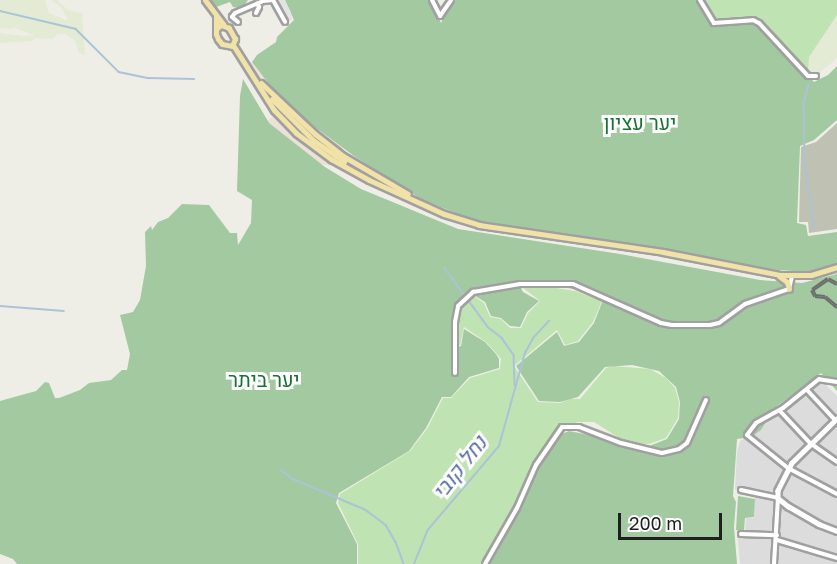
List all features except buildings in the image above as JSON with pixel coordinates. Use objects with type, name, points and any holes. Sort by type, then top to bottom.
[{"type":"main road","points":[[205,0],[216,17],[234,34],[233,45],[259,84],[313,140],[369,180],[430,208],[479,225],[663,252],[769,273],[792,276],[820,273],[837,267]]},
{"type":"main road","points":[[216,17],[216,34],[222,44],[233,45]]},
{"type":"main road","points":[[217,28],[225,26]]},
{"type":"main road","points":[[253,75],[297,118],[343,156],[430,208]]},
{"type":"main road","points":[[769,273],[784,279],[789,290]]},
{"type":"street","points":[[238,22],[231,17],[257,3],[273,0],[285,22]]},
{"type":"street","points":[[432,0],[440,16],[451,0]]},
{"type":"street","points":[[700,0],[714,23],[753,21],[759,23],[808,76],[816,76]]},
{"type":"street","points":[[256,13],[259,7],[257,3]]},
{"type":"street","points":[[455,374],[455,322],[458,306],[473,292],[488,287],[520,284],[573,284],[672,325],[714,324],[745,304],[789,290],[792,276]]},
{"type":"street","points":[[837,382],[821,378],[780,411],[756,423],[747,435],[788,468],[837,494]]},
{"type":"street","points":[[774,564],[778,491],[788,468],[836,419],[807,390]]},
{"type":"street","points":[[485,564],[517,508],[536,465],[562,427],[579,427],[631,446],[663,453],[679,449],[687,443],[706,400]]},
{"type":"street","points":[[780,411],[810,443],[837,462]]},
{"type":"street","points":[[741,490],[778,498],[819,524],[837,531]]},
{"type":"street","points":[[741,534],[777,537],[837,558]]},
{"type":"shaded area","points":[[0,0],[45,0],[49,13],[66,20],[68,19],[60,6],[51,0],[57,0],[68,10],[82,13],[85,55],[79,53],[75,41],[66,34],[58,34],[52,39],[35,38],[31,41],[0,43],[0,33],[34,35],[12,27],[13,29],[0,28]]},
{"type":"shaded area","points":[[277,0],[284,0],[290,10],[292,19],[287,23]]},
{"type":"shaded area","points":[[837,15],[837,58],[822,71],[808,76],[809,57]]},
{"type":"shaded area","points":[[252,62],[275,92],[299,116],[343,148],[332,166],[315,163],[266,122],[272,117],[243,70]]},
{"type":"shaded area","points":[[837,123],[837,229],[809,233],[808,222],[799,222],[801,147],[816,142]]},
{"type":"shaded area","points":[[820,379],[837,396],[837,564],[740,564],[737,531],[745,531],[746,518],[754,518],[755,497],[739,493],[735,489],[737,452],[740,441],[761,430],[775,413]]},
{"type":"green space","points":[[211,0],[248,0],[243,7],[239,8],[233,7],[230,2],[216,7]]},
{"type":"green space","name":"יער עציון","points":[[285,0],[431,0],[441,23],[453,0],[700,0],[714,23],[753,20],[759,23],[814,82],[828,75],[837,66],[837,120],[814,140],[800,146],[797,223],[806,225],[808,236],[837,232],[837,265],[807,272],[765,269],[614,241],[475,221],[421,199],[354,156],[300,116],[275,92],[252,62],[257,55],[276,42],[277,37],[294,20]]},
{"type":"green space","points":[[700,0],[837,0],[837,15],[809,57],[808,76],[747,21],[714,23]]},
{"type":"green space","name":"יער ביתר","points":[[243,79],[269,123],[325,167],[361,189],[458,229],[620,254],[760,280],[802,283],[837,274],[837,391],[821,373],[777,406],[761,430],[751,437],[737,439],[733,496],[736,502],[734,527],[737,564],[490,564],[517,516],[539,467],[562,434],[569,431],[594,436],[623,448],[649,446],[667,439],[679,419],[680,402],[676,387],[659,371],[632,365],[605,367],[578,397],[560,402],[539,401],[516,366],[557,332],[564,346],[579,342],[594,323],[603,300],[575,289],[544,285],[520,286],[523,292],[539,301],[527,312],[520,327],[510,326],[501,318],[491,316],[485,302],[472,294],[462,298],[451,322],[452,349],[461,346],[464,329],[485,342],[496,354],[499,359],[499,368],[469,377],[451,397],[442,397],[426,428],[409,451],[339,493],[336,503],[357,544],[357,564],[17,564],[13,559],[0,554],[0,401],[36,391],[45,382],[49,383],[55,398],[59,398],[80,390],[89,383],[111,380],[122,370],[127,370],[130,354],[120,315],[133,312],[140,300],[146,266],[145,232],[151,226],[152,230],[158,222],[168,218],[182,204],[209,205],[230,233],[237,233],[238,245],[251,223],[252,200],[237,191],[240,96]]},
{"type":"green space","points":[[544,286],[575,291],[602,301],[593,322],[578,341],[565,345],[557,330],[514,366],[538,402],[560,403],[570,399],[580,399],[606,368],[613,366],[650,369],[666,378],[675,388],[679,402],[678,418],[666,438],[649,444],[638,444],[624,441],[594,422],[577,422],[566,430],[560,430],[535,465],[513,515],[483,564],[358,564],[358,544],[338,503],[340,494],[410,451],[427,429],[443,398],[451,398],[470,378],[500,369],[501,359],[497,354],[486,342],[464,327],[460,345],[453,348],[452,322],[459,304],[471,294],[484,303],[490,317],[501,319],[510,328],[521,328],[528,313],[540,301],[522,287]]},
{"type":"green space","points":[[738,496],[755,499],[754,517],[745,518],[744,530],[736,530]]},
{"type":"waterway","points":[[0,11],[76,29],[119,72],[148,78],[194,79]]},
{"type":"waterway","points":[[809,85],[804,104],[805,162],[814,229]]},
{"type":"waterway","points":[[444,267],[488,327],[502,338],[514,355],[515,385]]},
{"type":"waterway","points":[[0,306],[64,311]]},
{"type":"waterway","name":"נחל קובי","points":[[414,564],[427,531],[499,446],[525,353],[534,337],[549,321]]},
{"type":"waterway","points":[[281,470],[293,479],[366,510],[386,525],[396,542],[404,564]]},
{"type":"railway","points":[[837,284],[828,279],[812,290],[815,296],[825,297],[837,307]]}]
